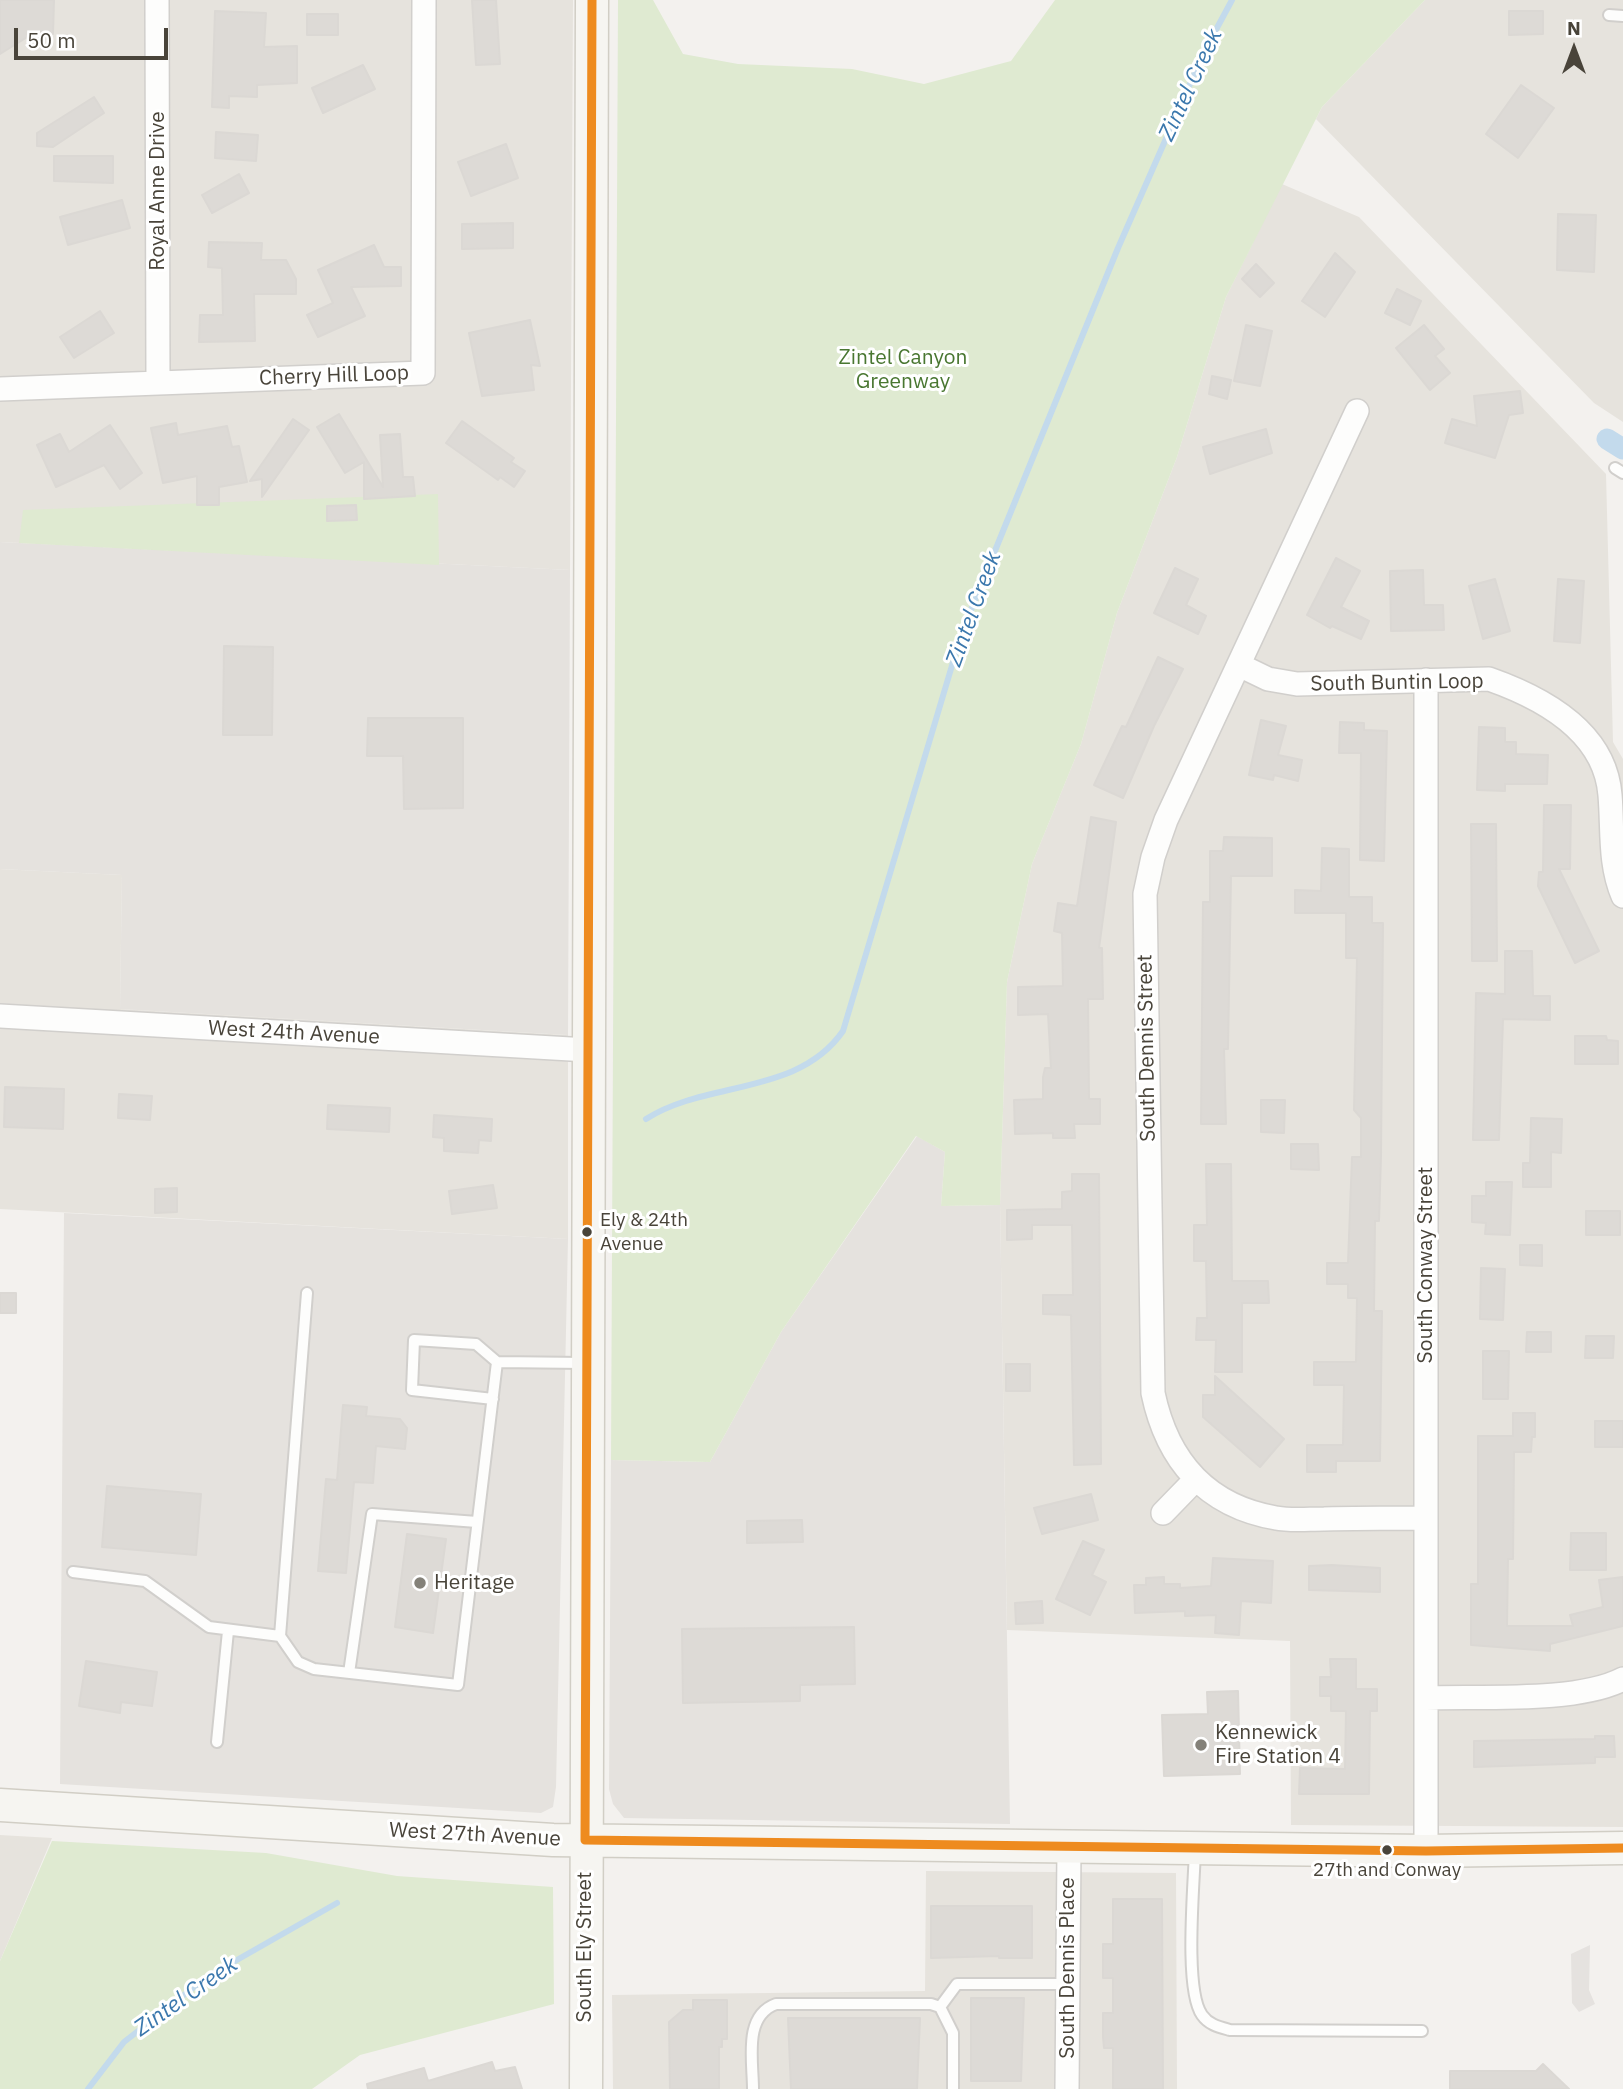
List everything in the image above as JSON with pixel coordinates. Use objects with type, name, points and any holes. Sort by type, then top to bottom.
[{"type":"street","name":"Royal Anne Drive","points":[[157,0],[158,382]]},
{"type":"street","name":"Cherry Hill Loop","points":[[0,389],[423,373],[424,0]]},
{"type":"street","name":"South Ely Street","points":[[586,2089],[592,0]]},
{"type":"street","name":"South Dennis Street","points":[[1357,411],[1166,820],[1153,856],[1145,894],[1153,1393],[1158,1420],[1170,1448],[1196,1479],[1218,1496],[1248,1511],[1278,1519],[1426,1518]]},
{"type":"street","name":"South Buntin Loop","points":[[1240,665],[1268,679],[1297,684],[1489,679],[1515,688],[1569,718],[1602,761],[1610,792],[1612,861],[1623,896]]},
{"type":"street","name":"South Conway Street","points":[[1426,680],[1426,1851]]},
{"type":"street","name":"West 24th Avenue","points":[[0,1016],[588,1050]]},
{"type":"street","points":[[1163,1513],[1196,1479]]},
{"type":"street","points":[[1426,1698],[1576,1693],[1609,1686],[1623,1679]]},
{"type":"street","name":"West 27th Avenue","points":[[0,1805],[585,1840],[1426,1851],[1623,1848]]},
{"type":"street","name":"South Dennis Place","points":[[1067,2089],[1069,1847]]},
{"type":"lane","points":[[1609,15],[1623,16]]},
{"type":"lane","points":[[307,1293],[280,1636],[298,1662],[314,1669],[458,1685],[497,1362]]},
{"type":"lane","points":[[493,1399],[412,1390],[414,1340],[476,1343],[497,1362],[586,1363]]},
{"type":"lane","points":[[349,1673],[372,1514],[477,1522]]},
{"type":"lane","points":[[73,1572],[145,1581],[209,1627],[280,1636]]},
{"type":"lane","points":[[217,1742],[228,1631]]},
{"type":"lane","points":[[1195,1847],[1193,1988],[1203,2016],[1214,2025],[1230,2030],[1422,2031]]},
{"type":"lane","points":[[940,2007],[957,1984],[1066,1984]]},
{"type":"lane","points":[[753,2089],[753,2033],[759,2014],[776,2004],[931,2004],[940,2007],[953,2033],[953,2089]]},
{"type":"shaded area","points":[[0,0],[573,0],[570,570],[0,542]]},
{"type":"shaded area","points":[[1425,0],[1623,0],[1623,422],[1594,403],[1316,119],[1322,107]]},
{"type":"shaded area","points":[[1282,184],[1359,217],[1606,474],[1613,742],[1623,759],[1623,1827],[1291,1825],[1290,1641],[1007,1630],[1000,1205],[1007,982],[1032,864],[1081,744],[1117,613],[1177,457],[1226,297]]},
{"type":"shaded area","points":[[0,542],[570,570],[568,1035],[120,1009],[122,875],[0,869]]},
{"type":"shaded area","points":[[0,869],[122,875],[120,1009],[568,1035],[568,1239],[0,1209]]},
{"type":"shaded area","points":[[917,1136],[945,1152],[941,1206],[1000,1205],[1010,1824],[624,1818],[613,1804],[609,1789],[611,1460],[710,1462],[781,1332]]},
{"type":"shaded area","points":[[64,1213],[568,1239],[556,1787],[553,1807],[541,1813],[60,1784]]},
{"type":"shaded area","points":[[0,1835],[52,1838],[0,1961]]},
{"type":"shaded area","points":[[926,1871],[1176,1873],[1177,2089],[613,2089],[612,1995],[925,1991]]},
{"type":"shaded area","points":[[1590,1945],[1589,1990],[1595,2004],[1579,2012],[1572,2003],[1571,1954]]},
{"type":"green space","name":"Zintel Canyon Greenway","points":[[618,0],[653,0],[683,54],[738,64],[852,69],[924,84],[1011,61],[1055,0],[1425,0],[1322,107],[1226,297],[1177,457],[1117,613],[1081,744],[1032,864],[1007,982],[1000,1205],[941,1206],[945,1152],[916,1136],[781,1332],[710,1462],[611,1460]]},
{"type":"green space","points":[[438,494],[439,565],[19,543],[23,510]]},
{"type":"green space","points":[[52,1841],[266,1853],[397,1876],[553,1887],[554,2004],[360,2055],[312,2089],[0,2089],[0,1961]]},
{"type":"building","points":[[0,0],[54,0],[53,34],[37,31],[0,54]]},
{"type":"building","points":[[472,0],[496,0],[500,64],[476,65]]},
{"type":"building","points":[[215,11],[266,13],[264,47],[297,46],[297,83],[257,85],[257,97],[229,96],[229,108],[212,107]]},
{"type":"building","points":[[1509,11],[1543,11],[1543,34],[1509,35]]},
{"type":"building","points":[[307,14],[338,14],[338,35],[307,35]]},
{"type":"building","points":[[363,65],[375,89],[323,113],[312,88]]},
{"type":"building","points":[[1521,85],[1554,108],[1518,158],[1486,134]]},
{"type":"building","points":[[94,97],[104,113],[53,147],[37,146],[37,133]]},
{"type":"building","points":[[216,132],[258,135],[256,161],[215,158]]},
{"type":"building","points":[[506,144],[518,178],[471,196],[458,162]]},
{"type":"building","points":[[54,156],[113,156],[113,183],[54,181]]},
{"type":"building","points":[[239,174],[249,193],[212,213],[202,195]]},
{"type":"building","points":[[122,200],[130,228],[68,245],[60,217]]},
{"type":"building","points":[[1558,214],[1596,215],[1594,272],[1557,270]]},
{"type":"building","points":[[513,223],[513,248],[462,249],[462,224]]},
{"type":"building","points":[[209,242],[262,243],[261,260],[286,260],[296,279],[296,294],[254,294],[255,341],[199,342],[200,315],[223,315],[222,268],[208,267]]},
{"type":"building","points":[[374,245],[384,267],[401,267],[401,286],[351,287],[365,316],[318,337],[307,315],[333,303],[318,270]]},
{"type":"building","points":[[1335,253],[1355,272],[1325,317],[1302,301]]},
{"type":"building","points":[[1256,264],[1274,283],[1260,297],[1242,279]]},
{"type":"building","points":[[1397,289],[1421,301],[1410,325],[1385,313]]},
{"type":"building","points":[[100,311],[114,333],[74,358],[60,337]]},
{"type":"building","points":[[530,320],[540,366],[531,365],[534,390],[482,396],[469,333]]},
{"type":"building","points":[[1246,325],[1272,331],[1260,386],[1234,381]]},
{"type":"building","points":[[1424,325],[1444,349],[1435,356],[1450,373],[1430,390],[1396,348]]},
{"type":"building","points":[[1212,376],[1231,380],[1227,399],[1209,394]]},
{"type":"building","points":[[1520,391],[1523,413],[1509,415],[1495,458],[1445,443],[1452,419],[1477,426],[1474,396]]},
{"type":"building","points":[[339,414],[383,487],[380,435],[400,434],[403,477],[413,477],[415,496],[364,499],[364,462],[345,473],[317,427]]},
{"type":"building","points":[[293,419],[309,430],[262,497],[262,479],[250,481]]},
{"type":"building","points":[[462,421],[514,458],[511,462],[525,471],[514,487],[500,477],[498,480],[446,443]]},
{"type":"building","points":[[176,423],[178,435],[227,426],[232,447],[239,446],[247,482],[219,487],[219,505],[197,505],[197,476],[163,483],[151,428]]},
{"type":"building","points":[[110,425],[142,473],[120,489],[104,465],[56,487],[37,445],[60,434],[69,452]]},
{"type":"building","points":[[1266,429],[1272,453],[1210,474],[1203,447]]},
{"type":"building","points":[[356,505],[357,520],[327,521],[327,506]]},
{"type":"building","points":[[1336,558],[1360,571],[1341,607],[1369,621],[1361,639],[1332,626],[1330,628],[1307,615]]},
{"type":"building","points":[[1175,568],[1198,579],[1186,605],[1206,616],[1198,634],[1154,613]]},
{"type":"building","points":[[1423,570],[1424,605],[1443,605],[1444,630],[1391,631],[1390,571]]},
{"type":"building","points":[[1495,579],[1510,631],[1483,639],[1469,586]]},
{"type":"building","points":[[1558,579],[1584,581],[1580,643],[1554,641]]},
{"type":"building","points":[[224,646],[273,647],[272,735],[223,735]]},
{"type":"building","points":[[1158,657],[1183,669],[1154,726],[1123,798],[1094,785],[1122,726],[1126,727]]},
{"type":"building","points":[[368,718],[463,718],[463,808],[404,809],[403,756],[367,756]]},
{"type":"building","points":[[1261,720],[1286,726],[1278,755],[1302,760],[1298,781],[1274,775],[1273,780],[1249,775]]},
{"type":"building","points":[[1340,722],[1364,723],[1364,730],[1387,731],[1384,861],[1360,860],[1361,753],[1339,753]]},
{"type":"building","points":[[1479,727],[1505,728],[1505,742],[1516,742],[1516,754],[1548,755],[1547,784],[1505,784],[1505,791],[1477,790]]},
{"type":"building","points":[[1544,805],[1571,805],[1570,869],[1559,869],[1599,951],[1575,963],[1538,886],[1539,872],[1543,872]]},
{"type":"building","points":[[1091,817],[1116,822],[1099,948],[1102,948],[1103,999],[1088,999],[1089,1099],[1100,1099],[1100,1124],[1074,1124],[1075,1138],[1053,1138],[1053,1133],[1015,1134],[1014,1100],[1043,1099],[1045,1068],[1051,1068],[1048,1014],[1018,1015],[1018,987],[1063,986],[1062,933],[1054,931],[1058,903],[1077,906]]},
{"type":"building","points":[[1471,824],[1496,824],[1497,961],[1472,961]]},
{"type":"building","points":[[1224,837],[1272,838],[1272,876],[1231,876],[1228,1049],[1224,1049],[1226,1124],[1201,1124],[1203,902],[1210,902],[1210,851],[1223,851]]},
{"type":"building","points":[[1322,848],[1349,849],[1349,897],[1372,897],[1372,923],[1383,923],[1381,1156],[1379,1221],[1375,1221],[1374,1311],[1382,1311],[1380,1461],[1336,1461],[1336,1472],[1307,1472],[1307,1445],[1343,1445],[1344,1385],[1314,1385],[1314,1362],[1356,1362],[1357,1298],[1348,1298],[1348,1284],[1327,1284],[1327,1263],[1348,1263],[1352,1157],[1361,1157],[1361,1118],[1354,1110],[1357,958],[1346,958],[1346,913],[1295,913],[1295,890],[1321,891]]},
{"type":"building","points":[[1505,951],[1532,951],[1533,996],[1550,996],[1550,1020],[1503,1019],[1499,1140],[1473,1140],[1476,993],[1505,994]]},
{"type":"building","points":[[1575,1036],[1606,1036],[1607,1040],[1618,1041],[1618,1064],[1575,1064]]},
{"type":"building","points":[[5,1087],[64,1089],[63,1129],[4,1127]]},
{"type":"building","points":[[119,1094],[152,1096],[150,1120],[118,1118]]},
{"type":"building","points":[[1261,1100],[1285,1100],[1284,1133],[1261,1132]]},
{"type":"building","points":[[328,1105],[390,1108],[389,1132],[327,1129]]},
{"type":"building","points":[[434,1115],[492,1119],[491,1141],[479,1140],[478,1153],[444,1151],[444,1138],[433,1137]]},
{"type":"building","points":[[1531,1118],[1562,1119],[1561,1153],[1551,1152],[1551,1187],[1523,1187],[1523,1163],[1530,1163]]},
{"type":"building","points":[[1291,1144],[1318,1144],[1319,1170],[1291,1169]]},
{"type":"building","points":[[1206,1164],[1231,1164],[1232,1281],[1268,1281],[1269,1303],[1242,1303],[1242,1372],[1215,1372],[1216,1340],[1196,1340],[1197,1318],[1207,1318],[1206,1261],[1194,1261],[1194,1225],[1207,1225]]},
{"type":"building","points":[[1072,1174],[1099,1174],[1101,1464],[1074,1465],[1071,1315],[1043,1314],[1043,1295],[1073,1295],[1072,1225],[1032,1225],[1032,1239],[1007,1240],[1007,1210],[1062,1209],[1062,1192],[1072,1191]]},
{"type":"building","points":[[1486,1182],[1512,1182],[1510,1235],[1485,1234],[1486,1223],[1472,1222],[1472,1196],[1486,1196]]},
{"type":"building","points":[[493,1185],[497,1208],[452,1214],[449,1191]]},
{"type":"building","points":[[177,1188],[177,1212],[155,1213],[155,1189]]},
{"type":"building","points":[[1586,1211],[1620,1211],[1620,1235],[1586,1235]]},
{"type":"building","points":[[1520,1245],[1542,1245],[1542,1266],[1520,1265]]},
{"type":"building","points":[[1481,1268],[1505,1269],[1503,1320],[1480,1319]]},
{"type":"building","points":[[0,1293],[16,1293],[16,1313],[0,1313]]},
{"type":"building","points":[[1527,1332],[1551,1332],[1551,1352],[1526,1352]]},
{"type":"building","points":[[1586,1336],[1614,1336],[1613,1358],[1585,1358]]},
{"type":"building","points":[[1483,1351],[1509,1351],[1508,1399],[1483,1399]]},
{"type":"building","points":[[1006,1364],[1030,1364],[1030,1391],[1006,1391]]},
{"type":"building","points":[[1215,1376],[1284,1439],[1260,1467],[1203,1417],[1203,1395],[1215,1395]]},
{"type":"building","points":[[343,1405],[367,1407],[366,1416],[400,1419],[407,1428],[405,1449],[376,1446],[373,1483],[354,1482],[346,1573],[318,1571],[326,1479],[337,1480]]},
{"type":"building","points":[[1513,1413],[1535,1413],[1535,1437],[1532,1437],[1531,1452],[1514,1452],[1513,1559],[1508,1559],[1507,1626],[1573,1626],[1570,1615],[1603,1607],[1599,1580],[1623,1577],[1623,1626],[1550,1644],[1550,1651],[1471,1645],[1471,1584],[1478,1584],[1478,1436],[1513,1436]]},
{"type":"building","points":[[1595,1421],[1623,1421],[1623,1447],[1595,1447]]},
{"type":"building","points":[[107,1486],[201,1494],[196,1555],[102,1547]]},
{"type":"building","points":[[1091,1494],[1098,1520],[1042,1534],[1034,1508]]},
{"type":"building","points":[[802,1520],[803,1542],[747,1543],[747,1521]]},
{"type":"building","points":[[1571,1533],[1606,1533],[1606,1570],[1570,1570]]},
{"type":"building","name":"Heritage","points":[[407,1534],[446,1539],[433,1633],[395,1627]]},
{"type":"building","points":[[1083,1541],[1104,1550],[1092,1575],[1106,1582],[1090,1615],[1056,1599]]},
{"type":"building","points":[[1213,1558],[1273,1561],[1271,1603],[1241,1601],[1239,1635],[1215,1633],[1216,1615],[1185,1616],[1185,1611],[1135,1613],[1134,1585],[1146,1585],[1146,1578],[1164,1577],[1164,1584],[1180,1584],[1180,1588],[1211,1586]]},
{"type":"building","points":[[1309,1566],[1380,1568],[1380,1592],[1309,1590]]},
{"type":"building","points":[[1042,1601],[1043,1623],[1016,1624],[1015,1603]]},
{"type":"building","points":[[854,1627],[855,1684],[800,1685],[800,1701],[683,1703],[682,1629]]},
{"type":"building","points":[[1330,1659],[1356,1659],[1356,1689],[1377,1689],[1377,1711],[1370,1711],[1369,1794],[1299,1794],[1300,1768],[1345,1769],[1346,1711],[1331,1711],[1331,1696],[1320,1696],[1320,1677],[1331,1677]]},
{"type":"building","points":[[86,1661],[157,1672],[152,1706],[121,1702],[120,1713],[79,1706]]},
{"type":"building","name":"Kennewick Fire Station 4","points":[[1238,1691],[1240,1774],[1164,1776],[1162,1715],[1208,1714],[1207,1692]]},
{"type":"building","points":[[1595,1736],[1614,1736],[1615,1757],[1595,1757],[1595,1763],[1474,1767],[1474,1741],[1595,1739]]},
{"type":"building","points":[[1113,1899],[1162,1899],[1163,2089],[1113,2089],[1113,2048],[1104,2048],[1103,2013],[1113,2013],[1113,1978],[1103,1978],[1103,1944],[1113,1944]]},
{"type":"building","points":[[931,1906],[1032,1906],[1032,1958],[931,1958]]},
{"type":"building","points":[[971,1998],[1024,1998],[1021,2081],[971,2081]]},
{"type":"building","points":[[693,2000],[727,2000],[727,2039],[722,2039],[722,2047],[719,2047],[719,2089],[670,2089],[669,2022],[683,2010],[693,2010]]},
{"type":"building","points":[[788,2018],[920,2018],[917,2089],[791,2089]]},
{"type":"building","points":[[492,2062],[495,2071],[515,2067],[522,2089],[368,2089],[367,2084],[424,2068],[428,2081]]},
{"type":"building","points":[[1543,2064],[1569,2089],[1450,2089],[1450,2071],[1536,2071]]},
{"type":"waterway","name":"Zintel Creek","points":[[646,1119],[696,1098],[750,1085],[802,1067],[824,1052],[843,1031],[962,632],[1118,248],[1204,52],[1232,0]]},
{"type":"waterway","points":[[1607,439],[1623,449]]},
{"type":"waterway","name":"Zintel Creek","points":[[88,2089],[124,2042],[207,1977],[337,1903]]},
{"type":"transit line","points":[[585,1840],[592,0]]},
{"type":"transit line","points":[[585,1840],[1426,1851],[1623,1848]]},
{"type":"place","name":"Ely & 24th Avenue","points":[[587,1232]]},
{"type":"place","name":"Heritage","points":[[420,1583]]},
{"type":"place","name":"Kennewick Fire Station 4","points":[[1201,1745]]},
{"type":"place","name":"27th and Conway","points":[[1387,1850]]}]
